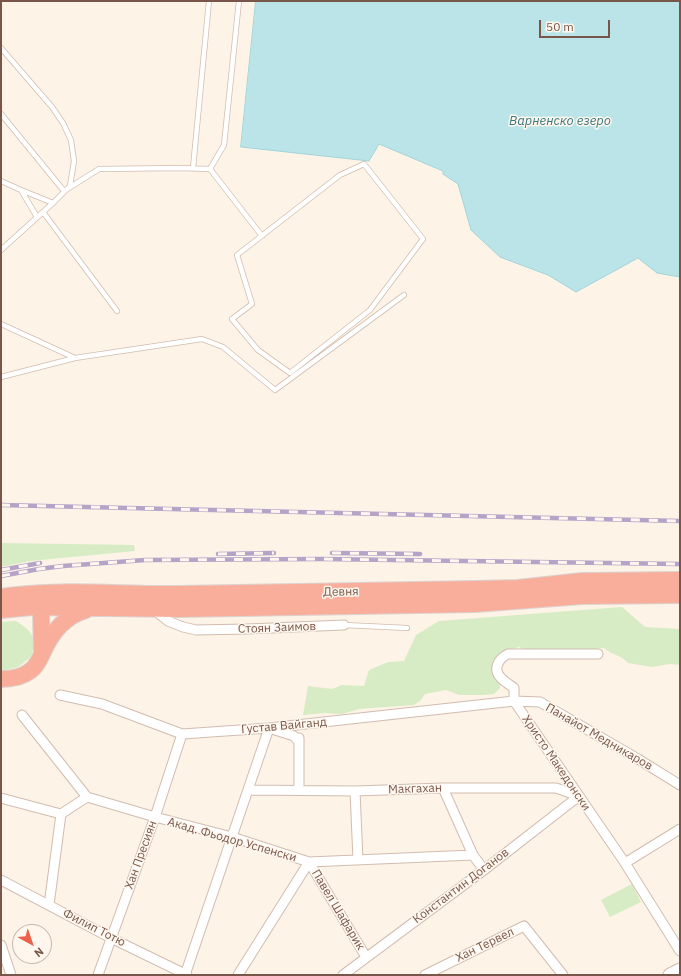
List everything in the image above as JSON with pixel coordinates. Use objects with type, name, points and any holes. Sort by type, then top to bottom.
[{"type":"highway","name":"Девня","points":[[1,597],[62,592],[178,594],[460,590],[518,588],[582,581],[680,580]]},
{"type":"highway","points":[[1,679],[15,678],[30,672],[39,661],[46,638],[41,614],[46,606],[62,592]]},
{"type":"highway","points":[[32,594],[46,606]]},
{"type":"highway","name":"Девня","points":[[1,610],[46,606],[152,608],[475,604],[582,596],[680,595]]},
{"type":"highway","points":[[46,638],[67,618],[95,608]]},
{"type":"highway","points":[[1,610],[26,618],[46,638]]},
{"type":"street","name":"Стоян Заимов","points":[[152,608],[168,621],[196,630],[247,630],[344,625]]},
{"type":"street","name":"Христо Македонски","points":[[598,654],[513,654],[504,656],[498,662],[497,671],[501,678],[514,688],[514,701],[624,863],[680,951]]},
{"type":"street","name":"Густав Вайганд","points":[[60,695],[102,704],[182,734],[269,728],[514,701]]},
{"type":"street","name":"Панайот Медникаров","points":[[514,701],[540,702],[680,785]]},
{"type":"street","points":[[1,798],[61,814],[87,797],[22,715]]},
{"type":"street","points":[[297,725],[299,742],[298,790]]},
{"type":"street","points":[[186,975],[269,728],[294,736],[299,742]]},
{"type":"street","name":"Хан Пресиян","points":[[98,975],[155,817],[182,734]]},
{"type":"street","points":[[443,788],[473,855],[484,870]]},
{"type":"street","name":"Макгахан","points":[[249,790],[355,791],[443,788],[556,788],[579,796]]},
{"type":"street","points":[[355,791],[358,860]]},
{"type":"street","name":"Константин Доганов","points":[[343,975],[484,870],[579,796]]},
{"type":"street","name":"Акад. Фьодор Успенски","points":[[87,797],[232,837],[309,862],[473,855]]},
{"type":"street","points":[[49,905],[61,814]]},
{"type":"street","points":[[624,863],[680,829]]},
{"type":"street","points":[[238,975],[309,862]]},
{"type":"street","name":"Павел Шафарик","points":[[309,862],[366,957]]},
{"type":"street","name":"Филип Тотю","points":[[1,880],[111,938],[186,975]]},
{"type":"street","name":"Хан Тервел","points":[[425,975],[524,926],[563,975]]},
{"type":"street","points":[[1,945],[11,975]]},
{"type":"street","points":[[670,975],[680,970]]},
{"type":"lane","points":[[193,168],[209,1]]},
{"type":"lane","points":[[210,169],[224,145],[239,1]]},
{"type":"lane","points":[[1,48],[52,107],[63,123],[71,140],[74,161],[70,186],[1,250]]},
{"type":"lane","points":[[1,114],[64,191]]},
{"type":"lane","points":[[364,164],[423,239],[370,310],[290,373],[258,350],[232,319],[252,304],[237,255],[262,236],[340,175],[364,164]]},
{"type":"lane","points":[[64,191],[99,168],[210,169],[262,236]]},
{"type":"lane","points":[[1,181],[53,202]]},
{"type":"lane","points":[[21,190],[36,217]]},
{"type":"lane","points":[[43,212],[117,311]]},
{"type":"lane","points":[[1,377],[75,358],[202,339],[223,347],[275,390],[404,295]]},
{"type":"lane","points":[[1,324],[75,358]]},
{"type":"lane","name":"Стоян Заимов","points":[[344,625],[407,628]]},
{"type":"green space","points":[[1,543],[134,545],[135,551],[30,561],[1,567]]},
{"type":"green space","points":[[622,607],[645,627],[680,629],[680,665],[670,664],[652,667],[628,663],[604,648],[597,649],[592,653],[529,651],[519,647],[502,652],[496,657],[493,672],[500,682],[500,688],[494,694],[459,695],[446,690],[425,694],[421,700],[414,705],[359,709],[342,714],[324,713],[303,715],[308,686],[332,689],[342,685],[364,686],[369,670],[388,662],[404,661],[416,635],[439,621]]},
{"type":"green space","points":[[16,621],[26,628],[32,635],[34,644],[32,656],[18,667],[1,671],[1,622]]},
{"type":"green space","points":[[632,884],[641,902],[610,917],[601,900]]},
{"type":"water","name":"Варненско езеро","points":[[256,1],[680,1],[680,277],[657,273],[638,258],[576,292],[548,275],[500,257],[471,230],[458,184],[443,174],[443,171],[379,144],[369,161],[241,147]]},
{"type":"railway","points":[[1,505],[680,521]]},
{"type":"railway","points":[[218,554],[274,553]]},
{"type":"railway","points":[[332,553],[420,554]]},
{"type":"railway","points":[[1,576],[63,566],[145,560],[322,559],[680,564]]},
{"type":"railway","points":[[1,570],[40,563]]}]
